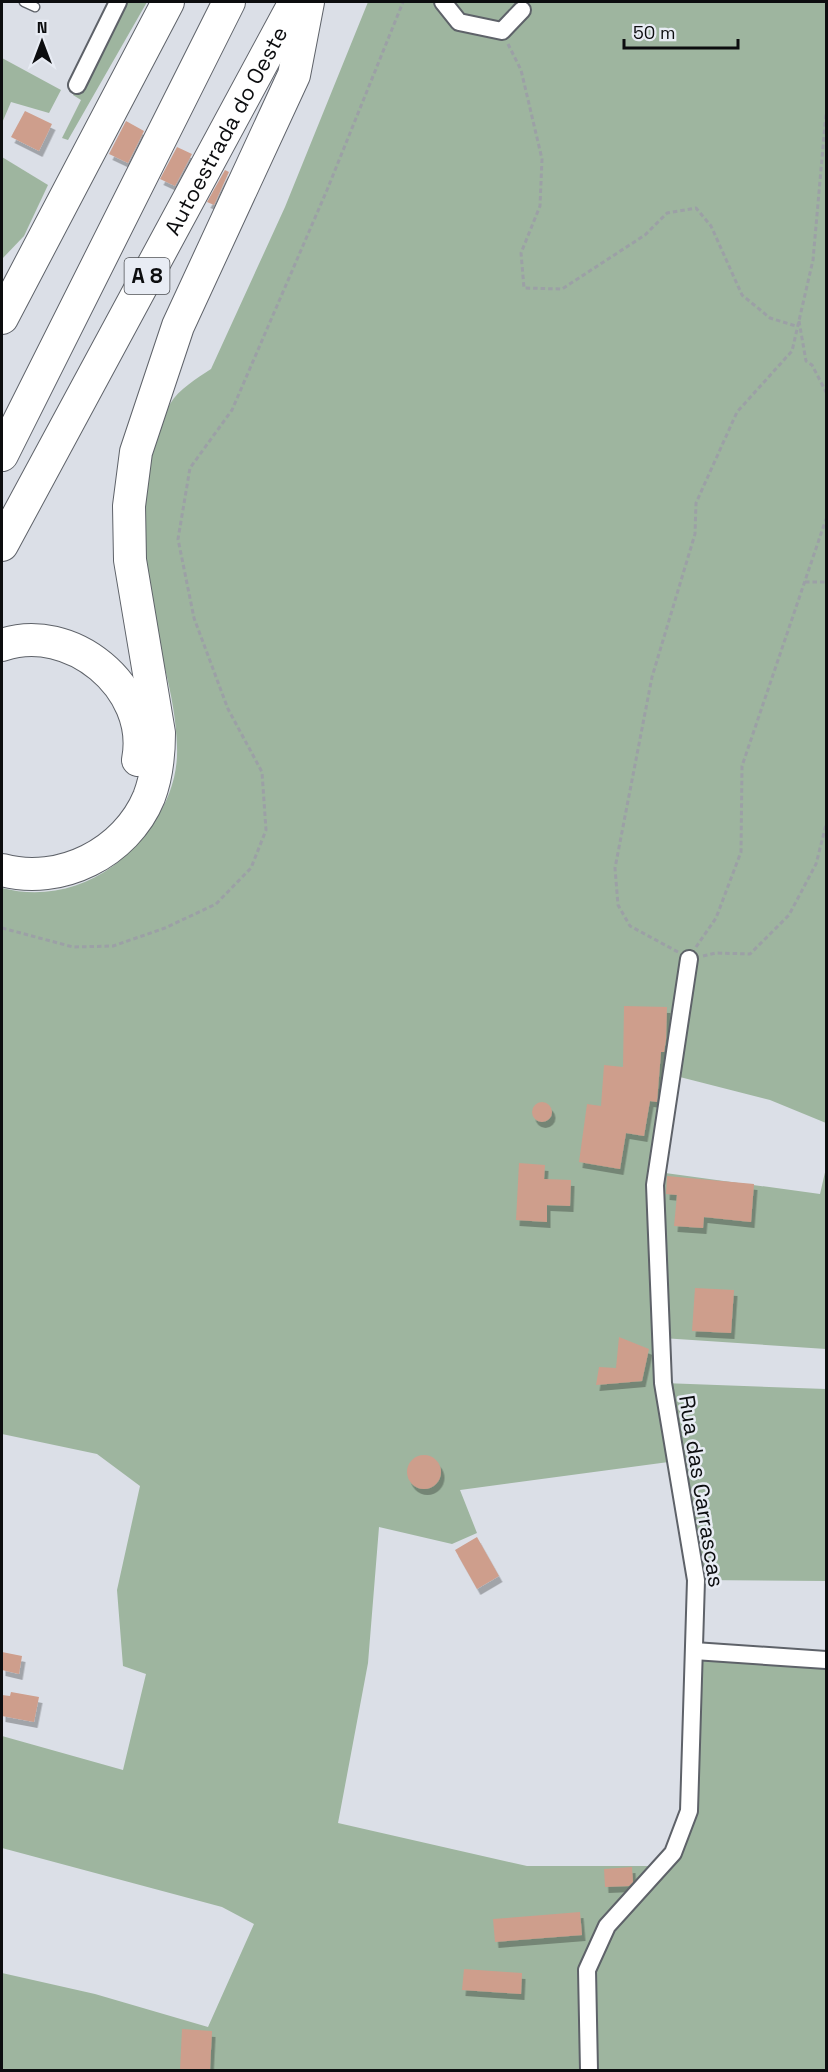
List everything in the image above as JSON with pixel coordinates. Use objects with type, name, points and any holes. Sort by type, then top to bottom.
[{"type":"highway","points":[[2,318],[168,2]]},
{"type":"highway","name":"A 8","points":[[2,455],[229,2]]},
{"type":"highway","name":"Autoestrada do Oeste","points":[[2,545],[295,2]]},
{"type":"highway","points":[[2,870],[33,874],[59,872],[82,864],[116,843],[129,830],[148,798],[159,756],[159,734],[133,587],[130,551],[129,506],[136,452],[178,326],[294,75],[308,2]]},
{"type":"highway","points":[[2,645],[28,640],[48,641],[68,646],[103,667],[117,680],[134,714],[139,754],[134,780],[126,801],[100,832],[75,847],[47,855],[28,856],[2,852]]},
{"type":"street","points":[[77,85],[118,2]]},
{"type":"street","points":[[443,2],[459,22],[502,32],[522,10]]},
{"type":"street","name":"Rua das Carrascas","points":[[589,2070],[587,1970],[607,1926],[673,1853],[689,1811],[696,1580],[663,1383],[655,1185],[689,959]]},
{"type":"street","points":[[694,1651],[826,1660]]},
{"type":"lane","points":[[24,2],[35,7]]},
{"type":"path","points":[[2,928],[73,947],[113,946],[165,928],[216,904],[251,868],[266,830],[262,772],[228,709],[194,618],[178,539],[190,468],[232,410],[327,190],[403,2]]},
{"type":"path","points":[[502,32],[522,70],[542,159],[540,206],[522,253],[524,288],[562,289],[645,236],[667,213],[696,208],[711,226],[742,295],[770,318],[796,326]]},
{"type":"path","points":[[826,113],[813,261],[798,317],[792,351],[737,412],[696,503],[694,534],[652,677],[615,868],[618,905],[630,926],[689,959],[716,953],[750,954],[789,915],[816,864],[826,825]]},
{"type":"path","points":[[798,317],[806,361],[812,365],[826,392]]},
{"type":"path","points":[[689,959],[716,918],[741,852],[742,766],[826,519]]},
{"type":"path","points":[[804,582],[826,582]]},
{"type":"green space","points":[[118,2],[147,2],[68,140],[62,138],[81,100],[73,95]]},
{"type":"green space","points":[[368,2],[826,2],[826,1123],[770,1100],[672,1075],[658,1172],[820,1194],[826,1168],[826,1349],[662,1338],[663,1383],[826,1389],[826,1581],[696,1580],[676,1461],[460,1490],[477,1533],[452,1544],[379,1527],[368,1663],[338,1823],[527,1866],[662,1866],[689,1811],[694,1651],[826,1660],[826,2070],[2,2070],[2,1973],[95,1994],[208,2027],[254,1924],[222,1907],[2,1848],[2,1736],[123,1770],[146,1674],[123,1666],[117,1590],[140,1486],[97,1454],[2,1434],[2,888],[31,892],[60,890],[101,874],[126,855],[150,829],[167,798],[176,765],[176,727],[147,591],[143,546],[145,495],[153,445],[170,404],[188,385],[211,369],[285,207]]},
{"type":"green space","points":[[2,58],[61,90],[49,113],[11,102],[2,123]]},
{"type":"green space","points":[[2,157],[48,185],[24,236],[2,259]]},
{"type":"building","points":[[25,111],[52,124],[39,151],[11,137]]},
{"type":"building","points":[[126,121],[144,131],[128,163],[109,154]]},
{"type":"building","points":[[177,147],[192,154],[175,186],[160,179]]},
{"type":"building","points":[[225,170],[229,172],[214,205],[207,202]]},
{"type":"building","points":[[624,1006],[667,1007],[666,1040],[664,1052],[661,1052],[657,1102],[650,1101],[644,1136],[626,1133],[620,1169],[579,1162],[587,1104],[601,1106],[604,1065],[623,1067]]},
{"type":"building","points":[[542,1102],[549,1105],[552,1112],[549,1119],[542,1122],[535,1119],[532,1112],[535,1105]]},
{"type":"building","points":[[519,1163],[545,1165],[544,1179],[571,1180],[570,1206],[547,1205],[547,1222],[516,1220]]},
{"type":"building","points":[[667,1176],[754,1184],[751,1222],[704,1217],[703,1228],[674,1226],[677,1195],[666,1194]]},
{"type":"building","points":[[695,1288],[734,1290],[731,1333],[692,1331]]},
{"type":"building","points":[[619,1337],[649,1349],[642,1381],[596,1385],[599,1367],[616,1368]]},
{"type":"building","points":[[424,1455],[436,1460],[441,1472],[436,1484],[424,1489],[412,1484],[407,1472],[412,1460]]},
{"type":"building","points":[[477,1537],[499,1576],[477,1589],[455,1550]]},
{"type":"building","points":[[2,1652],[22,1656],[19,1674],[2,1670]]},
{"type":"building","points":[[11,1692],[39,1697],[34,1722],[2,1716],[2,1695],[10,1696]]},
{"type":"building","points":[[632,1867],[633,1882],[629,1886],[605,1887],[604,1869]]},
{"type":"building","points":[[580,1912],[582,1935],[495,1942],[493,1919]]},
{"type":"building","points":[[464,1969],[522,1973],[521,1994],[462,1990]]},
{"type":"building","points":[[182,2029],[212,2031],[210,2070],[180,2070]]}]
